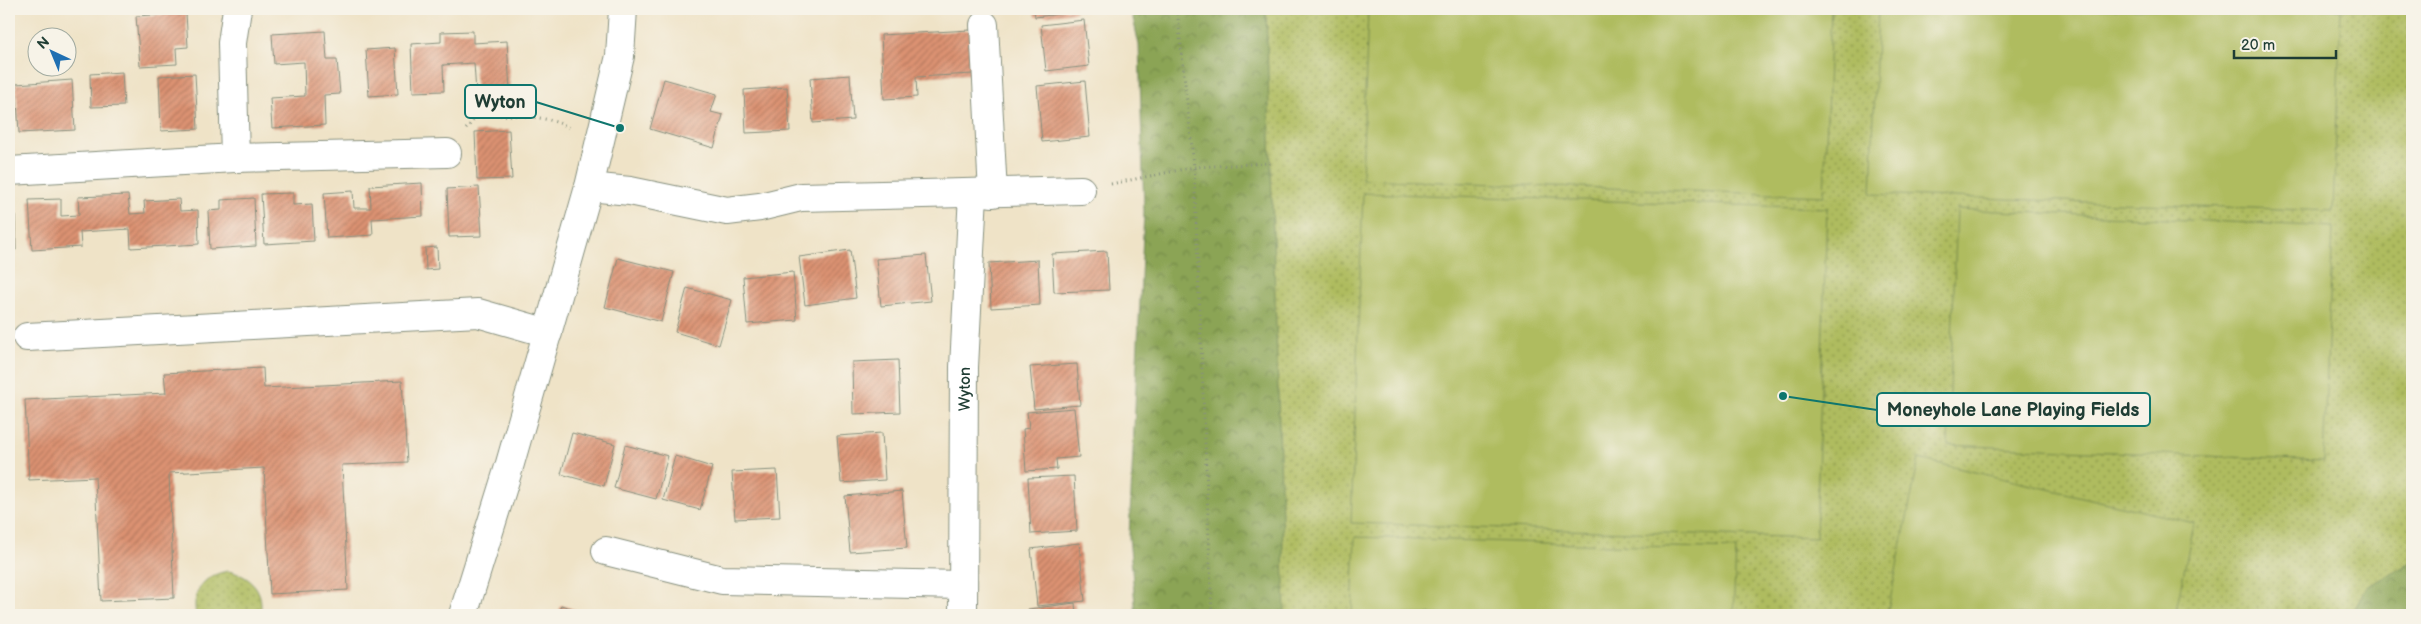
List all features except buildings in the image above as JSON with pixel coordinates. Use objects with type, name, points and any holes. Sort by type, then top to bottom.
[{"type":"street","points":[[235,158],[232,43],[237,9]]},
{"type":"street","points":[[463,615],[548,332],[601,142],[620,56],[623,9]]},
{"type":"street","name":"Wyton","points":[[963,615],[964,367],[983,193],[984,25]]},
{"type":"street","points":[[9,171],[235,158],[447,153]]},
{"type":"street","points":[[589,187],[630,191],[727,211],[760,207],[801,197],[1081,190]]},
{"type":"street","points":[[27,338],[478,313],[548,332]]},
{"type":"street","points":[[606,551],[722,580],[962,585]]},
{"type":"path","points":[[1177,9],[1194,167],[1212,615]]},
{"type":"path","points":[[447,153],[477,116],[526,114],[560,122],[601,142]]},
{"type":"path","points":[[1081,190],[1194,167],[1271,163]]},
{"type":"green space","points":[[1131,9],[1266,9],[1285,615],[1136,615],[1129,537],[1144,212],[1139,45]]},
{"type":"green space","points":[[1143,9],[2412,9],[2412,615],[1160,615]]},
{"type":"green space","points":[[1368,9],[1831,9],[1824,196],[1362,179]]},
{"type":"green space","points":[[1878,9],[2341,9],[2333,211],[1871,194]]},
{"type":"green space","points":[[1363,193],[1827,208],[1816,538],[1351,523]]},
{"type":"green space","points":[[1957,209],[2333,227],[2323,461],[1948,445]]},
{"type":"green space","points":[[1919,459],[2194,523],[2175,615],[1887,615]]},
{"type":"green space","points":[[1355,537],[1736,549],[1733,615],[1352,615]]},
{"type":"green space","points":[[2412,562],[2412,615],[2351,615],[2367,587]]},
{"type":"green space","points":[[228,571],[244,577],[255,586],[260,599],[260,615],[196,615],[196,599],[201,586],[212,576]]},
{"type":"place","name":"Wyton","points":[[620,128]]},
{"type":"place","name":"Moneyhole Lane Playing Fields","points":[[1783,396]]}]
